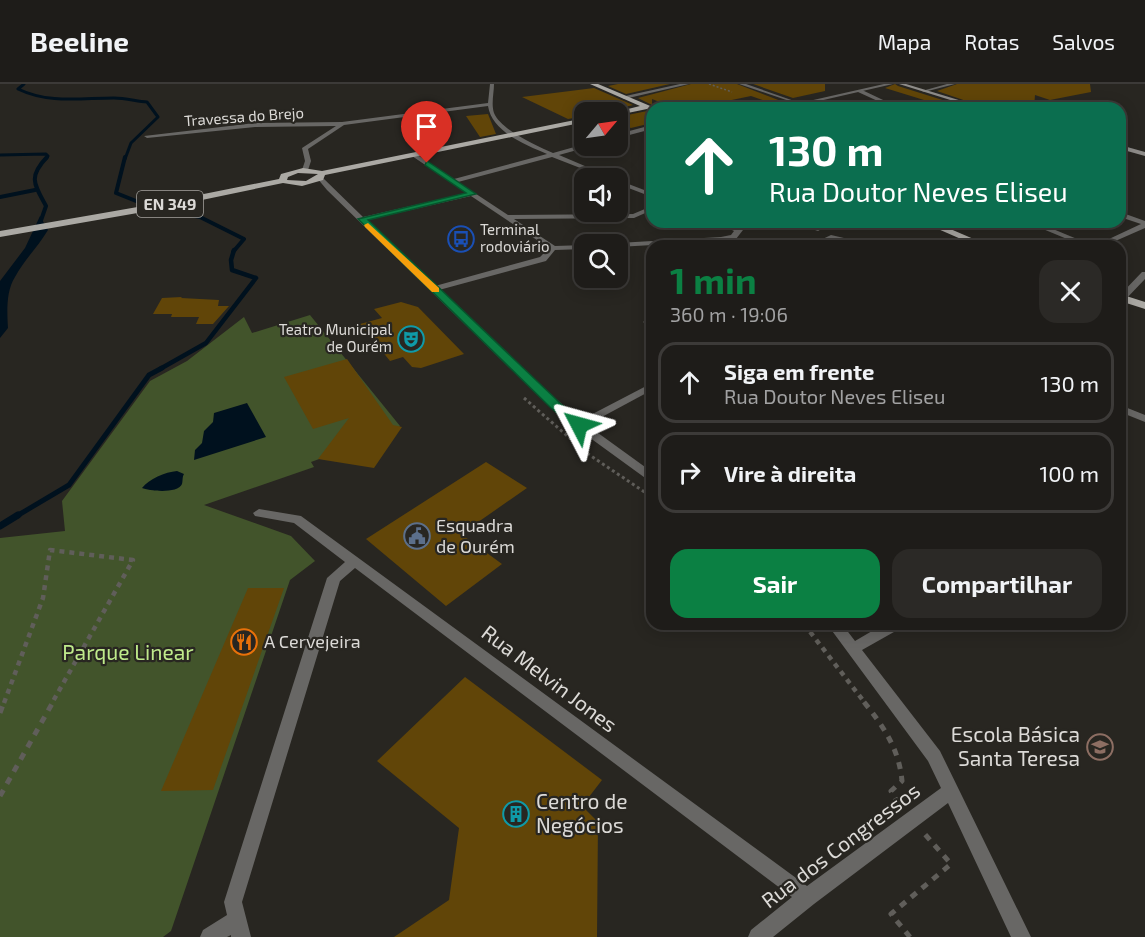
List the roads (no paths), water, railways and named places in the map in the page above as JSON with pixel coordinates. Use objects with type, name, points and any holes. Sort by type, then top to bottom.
[{"type":"main road","points":[[593,84],[646,106]]},
{"type":"main road","points":[[628,111],[646,109]]},
{"type":"main road","points":[[310,183],[321,176],[574,122]]},
{"type":"main road","points":[[305,170],[321,176]]},
{"type":"main road","name":"EN 349","points":[[283,181],[284,176],[305,170]]},
{"type":"main road","name":"EN 349","points":[[0,234],[283,181],[299,184],[310,183]]},
{"type":"main road","points":[[941,228],[971,240]]},
{"type":"main road","points":[[1126,299],[1145,306]]},
{"type":"street","points":[[492,84],[492,113],[500,127],[586,168]]},
{"type":"street","points":[[624,97],[687,84]]},
{"type":"street","points":[[741,84],[795,102]]},
{"type":"street","points":[[810,102],[891,84]]},
{"type":"street","points":[[901,84],[962,102]]},
{"type":"street","points":[[924,91],[953,84]]},
{"type":"street","points":[[860,91],[884,102]]},
{"type":"street","name":"Travessa do Brejo","points":[[147,136],[255,125],[344,124],[491,104]]},
{"type":"street","points":[[305,170],[308,161],[305,148],[344,124]]},
{"type":"street","points":[[628,133],[646,129]]},
{"type":"street","points":[[454,181],[574,149]]},
{"type":"street","points":[[1126,149],[1145,154]]},
{"type":"street","points":[[414,155],[554,248],[574,247]]},
{"type":"street","points":[[321,176],[329,189],[561,411],[646,473]]},
{"type":"street","points":[[310,183],[329,189]]},
{"type":"street","points":[[628,186],[646,193]]},
{"type":"street","points":[[362,219],[472,194]]},
{"type":"street","points":[[507,217],[634,216],[646,211]]},
{"type":"street","points":[[1126,216],[1145,224]]},
{"type":"street","points":[[1111,240],[1145,224]]},
{"type":"street","points":[[704,240],[734,237],[739,230],[734,228]]},
{"type":"street","points":[[815,228],[831,237],[843,240]]},
{"type":"street","points":[[1045,228],[1076,240]]},
{"type":"street","points":[[825,240],[831,237]]},
{"type":"street","points":[[628,244],[646,243]]},
{"type":"street","points":[[434,289],[543,259],[554,248]]},
{"type":"street","points":[[1126,292],[1145,274]]},
{"type":"street","points":[[579,425],[646,389]]},
{"type":"street","points":[[1126,411],[1145,419]]},
{"type":"street","name":"Rua Melvin Jones","points":[[259,513],[297,519],[807,897]]},
{"type":"street","points":[[210,937],[238,928],[233,902],[334,578],[355,561]]},
{"type":"street","points":[[839,630],[934,756],[1021,937]]},
{"type":"street","points":[[854,648],[886,630]]},
{"type":"street","name":"Rua dos Congressos","points":[[758,937],[807,897],[951,791]]},
{"type":"water","points":[[40,216],[48,230],[12,283],[8,302],[8,328],[0,338],[0,281],[25,248]]},
{"type":"water","points":[[247,403],[266,437],[194,460],[195,450],[202,443],[204,431],[213,422],[214,413]]},
{"type":"water","points":[[177,471],[184,474],[182,484],[175,489],[163,491],[142,488],[158,476]]},
{"type":"waterway","points":[[24,84],[18,89],[41,97],[118,98],[147,102],[158,117],[131,143],[125,159]]},
{"type":"waterway","points":[[0,155],[46,154],[48,156],[46,159]]},
{"type":"waterway","points":[[39,226],[46,206],[36,186],[35,175],[47,157]]},
{"type":"waterway","points":[[125,157],[116,193],[146,205]]},
{"type":"waterway","points":[[0,197],[35,190]]},
{"type":"waterway","points":[[164,209],[200,217],[244,239],[234,251]]},
{"type":"waterway","points":[[160,369],[206,343],[256,278],[232,270],[231,260],[234,251]]},
{"type":"waterway","points":[[15,517],[69,485],[149,375],[162,368]]},
{"type":"waterway","points":[[0,526],[18,515]]},
{"type":"place","name":"Terminal rodoviário","points":[[461,239]]},
{"type":"place","name":"Teatro Municipal de Ourém","points":[[411,339]]},
{"type":"place","name":"Esquadra de Ourém","points":[[417,536]]},
{"type":"place","name":"A Cervejeira","points":[[244,642]]},
{"type":"place","name":"Escola Básica Santa Teresa","points":[[1100,747]]},
{"type":"place","name":"Centro de Negócios","points":[[516,814]]},
{"type":"park label","name":"Parque Linear","points":[[128,653]]}]
